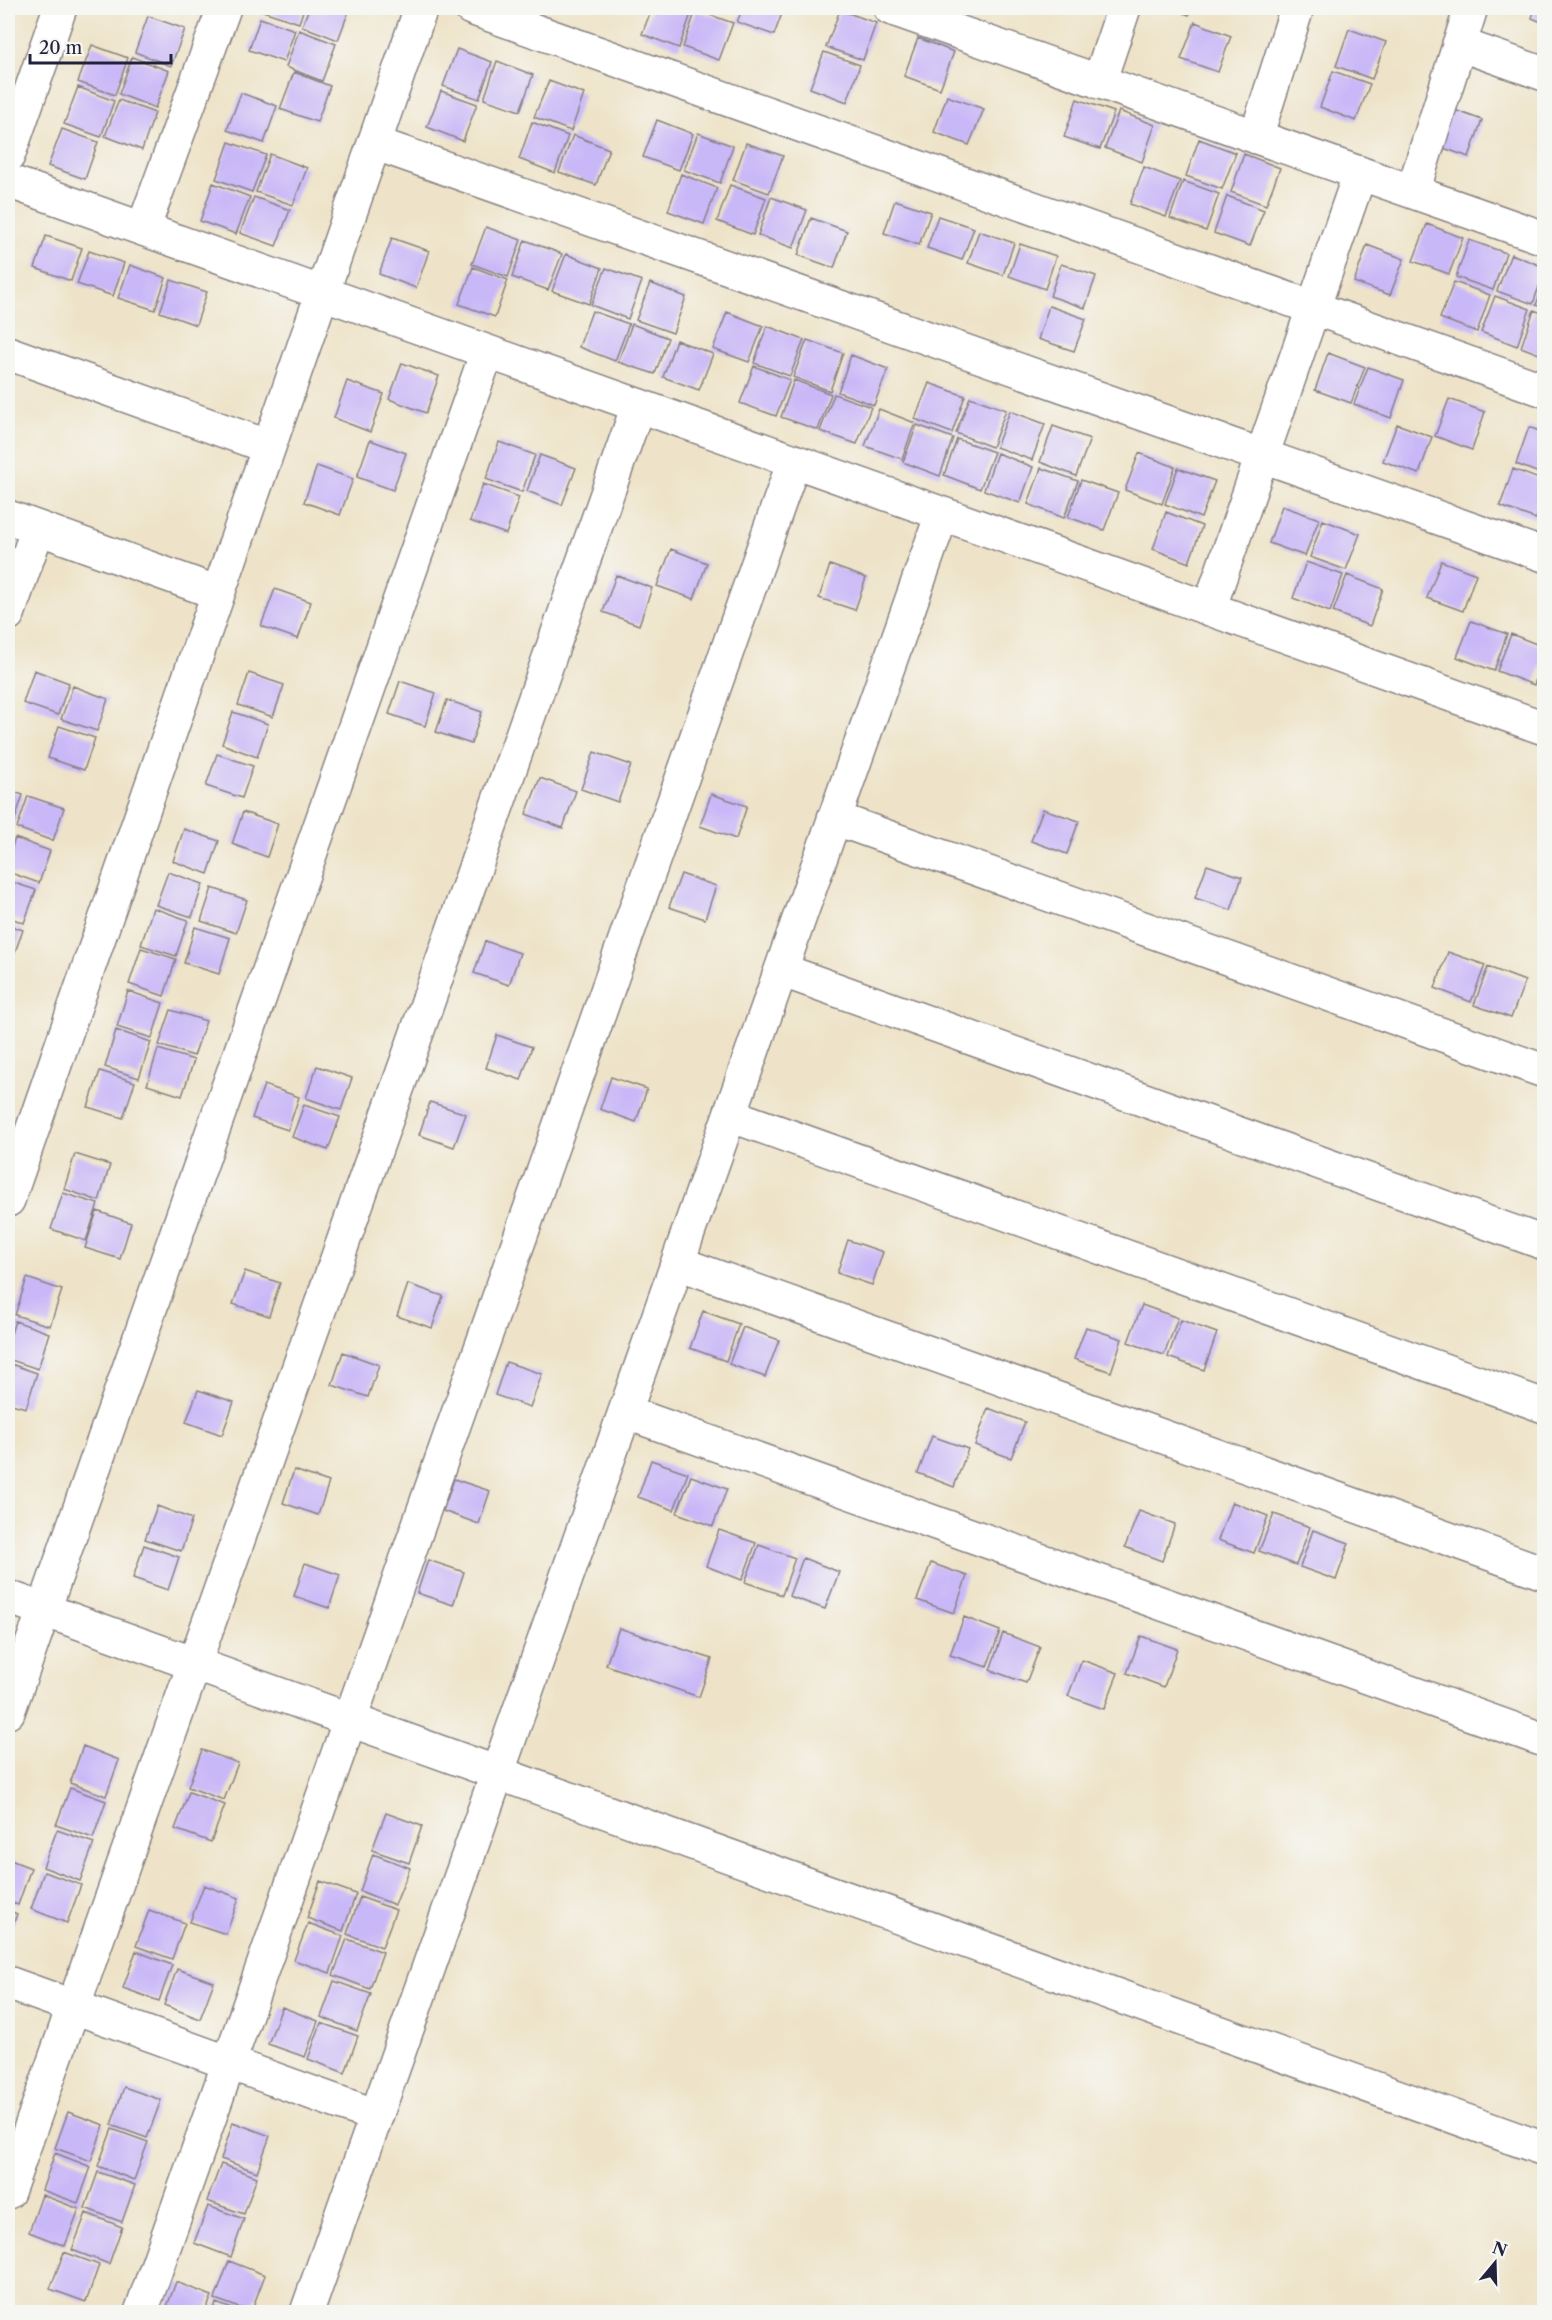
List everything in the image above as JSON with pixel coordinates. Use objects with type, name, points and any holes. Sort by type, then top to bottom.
[{"type":"street","points":[[8,156],[60,8]]},
{"type":"street","points":[[143,230],[224,8]]},
{"type":"street","points":[[8,1200],[421,8]]},
{"type":"street","points":[[471,8],[1545,390]]},
{"type":"street","points":[[890,8],[960,20],[1099,82],[1545,238]]},
{"type":"street","points":[[1099,82],[1124,8]]},
{"type":"street","points":[[1256,137],[1297,8]]},
{"type":"street","points":[[1413,191],[1471,8]]},
{"type":"street","points":[[1459,44],[1545,74]]},
{"type":"street","points":[[374,143],[1545,555]]},
{"type":"street","points":[[1209,609],[1360,173]]},
{"type":"street","points":[[8,181],[1545,728]]},
{"type":"street","points":[[8,1712],[487,352]]},
{"type":"street","points":[[8,353],[269,447]]},
{"type":"street","points":[[8,2192],[638,406]]},
{"type":"street","points":[[141,2313],[794,461]]},
{"type":"street","points":[[307,2313],[942,514]]},
{"type":"street","points":[[8,517],[218,593]]},
{"type":"street","points":[[8,614],[38,528]]},
{"type":"street","points":[[834,818],[1545,1071]]},
{"type":"street","points":[[781,970],[1545,1243]]},
{"type":"street","points":[[730,1115],[1545,1406]]},
{"type":"street","points":[[678,1263],[1545,1573]]},
{"type":"street","points":[[625,1412],[1545,1740]]},
{"type":"street","points":[[8,1597],[1545,2149]]},
{"type":"street","points":[[8,1983],[376,2116]]},
{"type":"building","points":[[264,8],[304,8],[299,23],[263,11]]},
{"type":"building","points":[[309,8],[350,8],[338,40],[302,26]]},
{"type":"building","points":[[652,8],[682,8],[692,11],[679,48],[642,34]]},
{"type":"building","points":[[743,8],[784,8],[774,35],[737,22]]},
{"type":"building","points":[[1171,8],[1192,8],[1189,15]]},
{"type":"building","points":[[1535,8],[1544,8],[1544,23],[1532,18]]},
{"type":"building","points":[[696,10],[733,23],[719,60],[683,47]]},
{"type":"building","points":[[840,10],[876,23],[863,60],[826,47]]},
{"type":"building","points":[[148,16],[185,29],[171,66],[135,52]]},
{"type":"building","points":[[260,18],[295,30],[284,62],[249,50]]},
{"type":"building","points":[[1195,22],[1231,36],[1218,72],[1181,59]]},
{"type":"building","points":[[1349,29],[1386,42],[1372,79],[1336,66]]},
{"type":"building","points":[[299,30],[336,44],[322,81],[286,67]]},
{"type":"building","points":[[918,38],[954,52],[940,89],[904,76]]},
{"type":"building","points":[[92,45],[128,58],[115,95],[78,82]]},
{"type":"building","points":[[457,49],[492,62],[479,99],[443,86]]},
{"type":"building","points":[[824,52],[860,65],[847,102],[810,88]]},
{"type":"building","points":[[132,57],[169,71],[155,108],[119,94]]},
{"type":"building","points":[[497,61],[533,75],[520,111],[484,99]]},
{"type":"building","points":[[1333,71],[1370,84],[1356,121],[1320,107]]},
{"type":"building","points":[[294,72],[330,86],[317,122],[280,109]]},
{"type":"building","points":[[549,81],[584,94],[571,131],[534,117]]},
{"type":"building","points":[[78,87],[114,101],[101,137],[64,124]]},
{"type":"building","points":[[441,91],[477,104],[463,141],[427,127]]},
{"type":"building","points":[[241,93],[277,106],[264,143],[227,130]]},
{"type":"building","points":[[947,96],[984,109],[969,145],[934,132]]},
{"type":"building","points":[[1077,99],[1114,112],[1100,149],[1064,137]]},
{"type":"building","points":[[119,100],[155,113],[142,150],[105,136]]},
{"type":"building","points":[[1446,107],[1482,120],[1469,157],[1432,144]]},
{"type":"building","points":[[1119,111],[1155,125],[1142,162],[1105,148]]},
{"type":"building","points":[[657,120],[693,134],[679,170],[643,157]]},
{"type":"building","points":[[532,122],[568,136],[555,173],[519,159]]},
{"type":"building","points":[[62,129],[98,142],[85,179],[48,166]]},
{"type":"building","points":[[698,133],[733,146],[720,183],[684,170]]},
{"type":"building","points":[[573,135],[609,149],[596,185],[559,172]]},
{"type":"building","points":[[1199,139],[1236,153],[1222,189],[1186,176]]},
{"type":"building","points":[[229,142],[266,155],[252,192],[216,179]]},
{"type":"building","points":[[746,143],[783,156],[769,193],[733,180]]},
{"type":"building","points":[[270,154],[307,168],[293,205],[256,192]]},
{"type":"building","points":[[1244,154],[1280,168],[1266,205],[1231,192]]},
{"type":"building","points":[[1144,167],[1180,181],[1166,217],[1130,204]]},
{"type":"building","points":[[681,174],[717,188],[704,224],[668,211]]},
{"type":"building","points":[[1183,181],[1219,194],[1206,231],[1170,218]]},
{"type":"building","points":[[213,183],[250,197],[236,234],[200,221]]},
{"type":"building","points":[[730,185],[766,198],[753,235],[717,221]]},
{"type":"building","points":[[1227,196],[1264,210],[1250,246],[1214,233]]},
{"type":"building","points":[[254,197],[290,210],[276,246],[240,233]]},
{"type":"building","points":[[771,197],[807,210],[793,248],[758,235]]},
{"type":"building","points":[[895,200],[931,212],[919,245],[884,233]]},
{"type":"building","points":[[938,216],[974,228],[962,260],[927,248]]},
{"type":"building","points":[[811,218],[847,231],[834,268],[798,255]]},
{"type":"building","points":[[1427,224],[1463,238],[1449,274],[1413,261]]},
{"type":"building","points":[[486,227],[521,240],[508,277],[472,264]]},
{"type":"building","points":[[979,231],[1014,243],[1003,275],[968,263]]},
{"type":"building","points":[[46,236],[82,248],[71,281],[35,268]]},
{"type":"building","points":[[392,238],[429,251],[416,288],[379,274]]},
{"type":"building","points":[[525,240],[562,254],[548,290],[512,277]]},
{"type":"building","points":[[1469,240],[1506,253],[1493,290],[1456,277]]},
{"type":"building","points":[[1020,244],[1056,256],[1045,289],[1009,276]]},
{"type":"building","points":[[1367,245],[1404,259],[1390,295],[1354,282]]},
{"type":"building","points":[[89,251],[124,263],[113,296],[77,284]]},
{"type":"building","points":[[566,254],[602,268],[589,304],[552,291]]},
{"type":"building","points":[[1511,254],[1544,267],[1533,304],[1497,291]]},
{"type":"building","points":[[1061,264],[1096,276],[1085,308],[1050,296]]},
{"type":"building","points":[[130,265],[166,278],[155,310],[118,298]]},
{"type":"building","points":[[473,267],[508,280],[495,317],[459,304]]},
{"type":"building","points":[[606,268],[642,281],[628,319],[591,305]]},
{"type":"building","points":[[171,280],[207,292],[196,325],[160,312]]},
{"type":"building","points":[[1454,282],[1490,295],[1477,332],[1440,318]]},
{"type":"building","points":[[650,283],[686,297],[673,333],[636,320]]},
{"type":"building","points":[[1544,284],[1544,308],[1536,305]]},
{"type":"building","points":[[1495,296],[1530,309],[1517,346],[1481,332]]},
{"type":"building","points":[[1049,306],[1086,319],[1074,351],[1038,339]]},
{"type":"building","points":[[1534,310],[1544,314],[1544,356],[1521,347]]},
{"type":"building","points":[[592,311],[629,324],[615,361],[579,347]]},
{"type":"building","points":[[727,312],[763,326],[749,362],[713,349]]},
{"type":"building","points":[[632,324],[668,338],[655,374],[618,362]]},
{"type":"building","points":[[767,326],[804,340],[790,376],[754,363]]},
{"type":"building","points":[[676,340],[713,354],[699,390],[663,377]]},
{"type":"building","points":[[807,340],[843,353],[830,391],[793,377]]},
{"type":"building","points":[[1328,353],[1365,367],[1351,403],[1315,390]]},
{"type":"building","points":[[851,355],[888,369],[874,405],[838,392]]},
{"type":"building","points":[[402,363],[439,376],[426,413],[389,399]]},
{"type":"building","points":[[754,366],[790,380],[776,416],[740,403]]},
{"type":"building","points":[[1368,367],[1404,380],[1391,418],[1354,404]]},
{"type":"building","points":[[794,380],[831,394],[818,430],[781,417]]},
{"type":"building","points":[[347,381],[384,394],[370,432],[334,418]]},
{"type":"building","points":[[929,383],[965,396],[952,433],[915,419]]},
{"type":"building","points":[[834,394],[871,407],[857,444],[820,431]]},
{"type":"building","points":[[970,397],[1006,410],[992,447],[956,433]]},
{"type":"building","points":[[1449,399],[1485,412],[1472,450],[1435,436]]},
{"type":"building","points":[[879,409],[915,423],[902,459],[865,446]]},
{"type":"building","points":[[1010,411],[1045,424],[1032,460],[996,447]]},
{"type":"building","points":[[1397,424],[1432,437],[1419,474],[1383,461]]},
{"type":"building","points":[[917,425],[953,438],[940,476],[903,462]]},
{"type":"building","points":[[1053,426],[1090,439],[1076,476],[1040,462]]},
{"type":"building","points":[[1529,427],[1544,433],[1544,475],[1516,464]]},
{"type":"building","points":[[957,439],[994,452],[980,489],[944,475]]},
{"type":"building","points":[[370,440],[406,453],[393,490],[357,477]]},
{"type":"building","points":[[499,442],[535,455],[522,492],[486,479]]},
{"type":"building","points":[[997,453],[1033,467],[1020,503],[984,490]]},
{"type":"building","points":[[1139,453],[1175,467],[1162,504],[1125,490]]},
{"type":"building","points":[[540,455],[576,468],[562,505],[527,491]]},
{"type":"building","points":[[317,466],[353,479],[340,515],[304,502]]},
{"type":"building","points":[[1041,468],[1078,481],[1064,518],[1028,504]]},
{"type":"building","points":[[1178,468],[1215,481],[1201,518],[1165,504]]},
{"type":"building","points":[[1513,469],[1544,481],[1544,496],[1536,519],[1500,506]]},
{"type":"building","points":[[1081,480],[1118,493],[1104,530],[1068,517]]},
{"type":"building","points":[[483,484],[519,497],[506,534],[470,521]]},
{"type":"building","points":[[1282,506],[1319,519],[1305,556],[1269,543]]},
{"type":"building","points":[[1166,512],[1202,526],[1189,563],[1153,549]]},
{"type":"building","points":[[1323,520],[1360,534],[1346,570],[1310,557]]},
{"type":"building","points":[[671,549],[707,563],[694,599],[657,586]]},
{"type":"building","points":[[1441,561],[1476,574],[1463,611],[1427,598]]},
{"type":"building","points":[[1306,562],[1343,575],[1330,612],[1293,598]]},
{"type":"building","points":[[830,565],[866,578],[855,610],[819,598]]},
{"type":"building","points":[[616,575],[652,588],[639,625],[603,612]]},
{"type":"building","points":[[1347,575],[1383,589],[1370,626],[1333,612]]},
{"type":"building","points":[[275,589],[311,602],[298,639],[261,626]]},
{"type":"building","points":[[1471,621],[1507,634],[1494,671],[1457,657]]},
{"type":"building","points":[[1511,634],[1544,647],[1544,656],[1534,685],[1497,671]]},
{"type":"building","points":[[34,670],[69,683],[58,715],[23,703]]},
{"type":"building","points":[[249,673],[284,685],[273,717],[238,705]]},
{"type":"building","points":[[400,681],[436,693],[425,726],[389,714]]},
{"type":"building","points":[[73,686],[108,699],[97,731],[61,719]]},
{"type":"building","points":[[447,700],[482,712],[471,744],[436,732]]},
{"type":"building","points":[[233,712],[268,724],[257,757],[222,744]]},
{"type":"building","points":[[59,726],[95,738],[84,770],[48,758]]},
{"type":"building","points":[[594,752],[631,765],[618,802],[581,789]]},
{"type":"building","points":[[217,754],[253,766],[242,798],[206,786]]},
{"type":"building","points":[[540,778],[576,791],[563,828],[526,814]]},
{"type":"building","points":[[8,790],[23,795],[12,828],[8,826]]},
{"type":"building","points":[[711,794],[747,806],[736,839],[700,826]]},
{"type":"building","points":[[28,796],[64,808],[53,841],[17,828]]},
{"type":"building","points":[[1043,809],[1079,821],[1067,854],[1031,841]]},
{"type":"building","points":[[243,812],[278,824],[267,857],[232,844]]},
{"type":"building","points":[[184,829],[219,841],[208,874],[173,861]]},
{"type":"building","points":[[15,838],[50,851],[39,883],[8,872],[8,859]]},
{"type":"building","points":[[1207,865],[1242,877],[1231,910],[1195,898]]},
{"type":"building","points":[[168,872],[203,884],[192,917],[156,905]]},
{"type":"building","points":[[681,874],[716,886],[705,919],[669,907]]},
{"type":"building","points":[[8,881],[36,890],[24,923],[8,917]]},
{"type":"building","points":[[212,888],[247,900],[236,933],[201,921]]},
{"type":"building","points":[[153,908],[188,920],[176,956],[141,945]]},
{"type":"building","points":[[8,925],[23,930],[11,963],[8,962]]},
{"type":"building","points":[[195,927],[230,938],[219,974],[184,963]]},
{"type":"building","points":[[485,941],[520,953],[509,985],[474,973]]},
{"type":"building","points":[[141,948],[176,959],[164,996],[129,984]]},
{"type":"building","points":[[1448,952],[1485,965],[1471,1002],[1435,988]]},
{"type":"building","points":[[1488,967],[1525,981],[1511,1018],[1474,1005]]},
{"type":"building","points":[[128,991],[163,1003],[152,1038],[117,1027]]},
{"type":"building","points":[[171,1010],[206,1021],[194,1056],[159,1045]]},
{"type":"building","points":[[116,1030],[151,1042],[139,1078],[105,1067]]},
{"type":"building","points":[[497,1035],[532,1047],[521,1080],[486,1068]]},
{"type":"building","points":[[158,1049],[194,1060],[182,1096],[147,1085]]},
{"type":"building","points":[[317,1066],[352,1078],[341,1110],[306,1098]]},
{"type":"building","points":[[100,1071],[135,1082],[123,1118],[88,1107]]},
{"type":"building","points":[[611,1077],[647,1089],[636,1122],[600,1109]]},
{"type":"building","points":[[264,1085],[299,1097],[288,1130],[252,1118]]},
{"type":"building","points":[[430,1102],[466,1114],[454,1147],[419,1135]]},
{"type":"building","points":[[304,1105],[340,1117],[328,1150],[292,1137]]},
{"type":"building","points":[[75,1154],[110,1165],[99,1201],[64,1189]]},
{"type":"building","points":[[63,1193],[98,1204],[86,1241],[51,1229]]},
{"type":"building","points":[[97,1211],[131,1223],[120,1259],[85,1248]]},
{"type":"building","points":[[848,1240],[883,1252],[872,1285],[837,1273]]},
{"type":"building","points":[[245,1271],[280,1283],[269,1316],[233,1304]]},
{"type":"building","points":[[27,1278],[62,1290],[50,1326],[15,1315]]},
{"type":"building","points":[[408,1284],[443,1296],[432,1328],[397,1316]]},
{"type":"building","points":[[1142,1305],[1178,1318],[1164,1355],[1128,1342]]},
{"type":"building","points":[[703,1311],[739,1324],[726,1361],[690,1348]]},
{"type":"building","points":[[1181,1320],[1217,1333],[1204,1370],[1168,1357]]},
{"type":"building","points":[[15,1321],[49,1333],[38,1369],[8,1359],[8,1343]]},
{"type":"building","points":[[743,1327],[779,1340],[765,1377],[729,1364]]},
{"type":"building","points":[[1086,1327],[1122,1339],[1111,1372],[1074,1359]]},
{"type":"building","points":[[343,1352],[379,1365],[368,1397],[332,1385]]},
{"type":"building","points":[[506,1362],[542,1374],[530,1407],[495,1395]]},
{"type":"building","points":[[8,1363],[37,1373],[26,1408],[8,1403]]},
{"type":"building","points":[[198,1390],[234,1402],[222,1435],[186,1422]]},
{"type":"building","points":[[988,1408],[1025,1422],[1011,1458],[975,1445]]},
{"type":"building","points":[[932,1436],[968,1449],[954,1487],[918,1473]]},
{"type":"building","points":[[651,1460],[688,1473],[674,1510],[638,1497]]},
{"type":"building","points":[[294,1470],[329,1482],[318,1515],[283,1503]]},
{"type":"building","points":[[691,1476],[727,1489],[713,1526],[677,1513]]},
{"type":"building","points":[[454,1479],[490,1491],[479,1524],[443,1511]]},
{"type":"building","points":[[1232,1502],[1268,1516],[1254,1553],[1218,1540]]},
{"type":"building","points":[[157,1506],[192,1519],[181,1551],[145,1539]]},
{"type":"building","points":[[1139,1511],[1175,1524],[1162,1561],[1125,1547]]},
{"type":"building","points":[[1274,1514],[1310,1527],[1296,1565],[1259,1551]]},
{"type":"building","points":[[719,1530],[756,1543],[742,1580],[706,1566]]},
{"type":"building","points":[[1313,1530],[1349,1543],[1336,1580],[1300,1567]]},
{"type":"building","points":[[144,1545],[179,1557],[168,1590],[133,1578]]},
{"type":"building","points":[[759,1545],[795,1558],[782,1595],[745,1582]]},
{"type":"building","points":[[803,1558],[839,1572],[825,1609],[789,1596]]},
{"type":"building","points":[[428,1560],[464,1572],[453,1605],[417,1593]]},
{"type":"building","points":[[305,1563],[340,1575],[329,1608],[294,1596]]},
{"type":"building","points":[[931,1563],[967,1576],[954,1613],[917,1600]]},
{"type":"building","points":[[964,1617],[1000,1631],[987,1667],[950,1655]]},
{"type":"building","points":[[619,1628],[712,1659],[699,1697],[606,1665]]},
{"type":"building","points":[[1003,1633],[1040,1647],[1026,1683],[990,1670]]},
{"type":"building","points":[[1141,1636],[1177,1649],[1164,1687],[1127,1673]]},
{"type":"building","points":[[1082,1660],[1118,1673],[1104,1709],[1068,1696]]},
{"type":"building","points":[[83,1746],[119,1760],[106,1796],[70,1783]]},
{"type":"building","points":[[202,1750],[238,1763],[224,1800],[188,1787]]},
{"type":"building","points":[[70,1788],[106,1801],[93,1838],[56,1825]]},
{"type":"building","points":[[189,1792],[225,1805],[211,1842],[175,1829]]},
{"type":"building","points":[[386,1813],[422,1826],[409,1863],[372,1850]]},
{"type":"building","points":[[57,1830],[94,1843],[80,1881],[43,1867]]},
{"type":"building","points":[[373,1854],[410,1868],[395,1905],[360,1891]]},
{"type":"building","points":[[8,1859],[31,1868],[18,1905],[8,1901]]},
{"type":"building","points":[[44,1872],[81,1885],[67,1923],[31,1909]]},
{"type":"building","points":[[320,1881],[356,1894],[343,1931],[307,1918]]},
{"type":"building","points":[[204,1885],[239,1898],[226,1934],[190,1922]]},
{"type":"building","points":[[360,1897],[396,1910],[382,1947],[347,1934]]},
{"type":"building","points":[[8,1910],[17,1914],[8,1939]]},
{"type":"building","points":[[149,1910],[185,1923],[172,1959],[136,1946]]},
{"type":"building","points":[[308,1923],[343,1936],[330,1973],[294,1960]]},
{"type":"building","points":[[347,1939],[383,1952],[370,1989],[333,1975]]},
{"type":"building","points":[[136,1951],[172,1965],[159,2001],[123,1988]]},
{"type":"building","points":[[177,1969],[214,1982],[200,2019],[164,2005]]},
{"type":"building","points":[[334,1981],[371,1994],[357,2031],[321,2017]]},
{"type":"building","points":[[282,2007],[318,2021],[305,2057],[268,2044]]},
{"type":"building","points":[[321,2023],[358,2036],[345,2073],[308,2059]]},
{"type":"building","points":[[124,2087],[161,2100],[147,2138],[111,2125]]},
{"type":"building","points":[[68,2112],[104,2125],[91,2161],[55,2148]]},
{"type":"building","points":[[233,2122],[270,2136],[257,2172],[221,2159]]},
{"type":"building","points":[[112,2129],[148,2142],[134,2180],[98,2166]]},
{"type":"building","points":[[55,2153],[91,2167],[78,2203],[42,2190]]},
{"type":"building","points":[[221,2164],[257,2177],[244,2214],[207,2201]]},
{"type":"building","points":[[98,2172],[135,2185],[122,2222],[85,2208]]},
{"type":"building","points":[[42,2195],[79,2209],[65,2246],[29,2232]]},
{"type":"building","points":[[208,2206],[244,2219],[231,2257],[194,2243]]},
{"type":"building","points":[[86,2213],[122,2227],[109,2264],[72,2250]]},
{"type":"building","points":[[64,2252],[99,2265],[86,2302],[50,2289]]},
{"type":"building","points":[[229,2261],[265,2275],[251,2312],[215,2299]]},
{"type":"building","points":[[176,2282],[212,2296],[205,2312],[165,2312]]},
{"type":"building","points":[[216,2303],[240,2312],[213,2312]]}]
